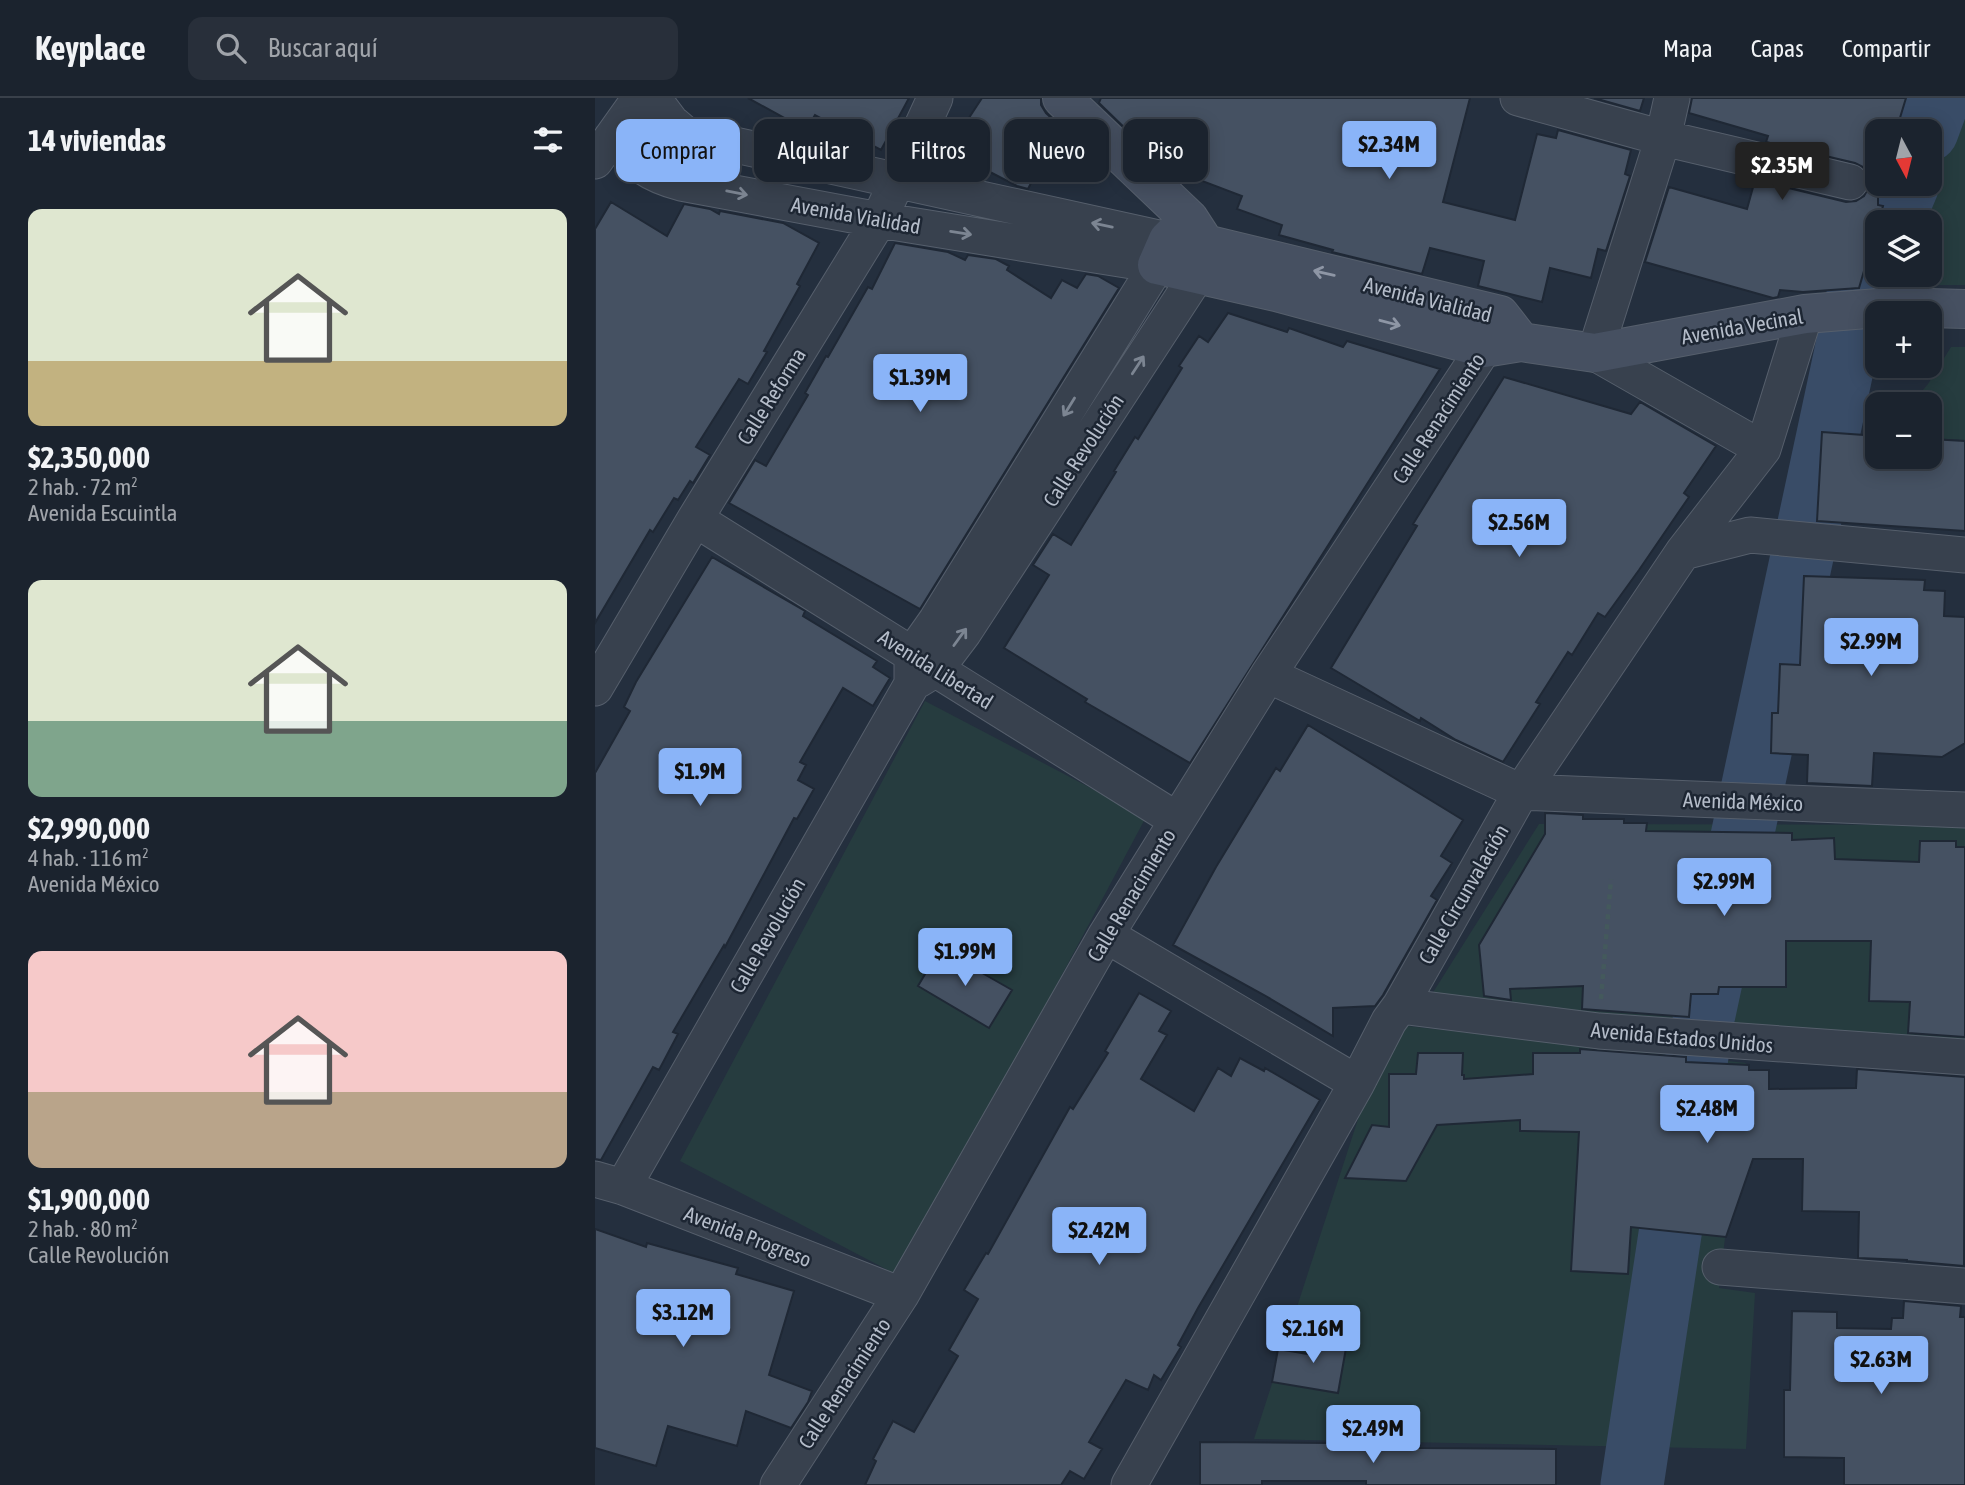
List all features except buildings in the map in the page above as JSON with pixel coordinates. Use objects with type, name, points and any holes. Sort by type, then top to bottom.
[{"type":"street","points":[[600,154],[640,98]]},
{"type":"street","name":"Avenida Vialidad","points":[[653,98],[671,122],[685,134],[887,179]]},
{"type":"street","name":"Calle Reforma","points":[[925,119],[935,98]]},
{"type":"street","points":[[1062,98],[1183,249]]},
{"type":"street","points":[[1518,98],[1663,138],[1850,182]]},
{"type":"street","points":[[1672,98],[1663,138],[1595,353],[1763,449]]},
{"type":"street","name":"Avenida Vialidad","points":[[600,154],[639,165],[658,176],[681,183],[879,220],[1183,249]]},
{"type":"street","name":"Calle Reforma","points":[[595,688],[695,519],[879,220],[895,182]]},
{"type":"street","name":"Avenida Vialidad","points":[[899,182],[1183,249],[1276,292],[1502,335]]},
{"type":"street","name":"Calle Revolución","points":[[609,1183],[920,669],[936,621],[1183,249]]},
{"type":"street","name":"Avenida Vecinal","points":[[1502,335],[1595,353],[1805,314],[1891,307],[1965,309]]},
{"type":"street","name":"Calle Circunvalación","points":[[1129,1485],[1357,1083],[1389,1021],[1521,793],[1682,552],[1763,449],[1805,314]]},
{"type":"street","name":"Calle Renacimiento","points":[[778,1485],[901,1295],[1106,935],[1268,675],[1502,335]]},
{"type":"street","name":"Avenida Libertad","points":[[695,519],[920,669],[1177,820]]},
{"type":"street","points":[[1682,552],[1750,535],[1965,555]]},
{"type":"street","points":[[1268,675],[1521,793]]},
{"type":"street","name":"Avenida México","points":[[1521,793],[1965,810]]},
{"type":"street","points":[[1106,935],[1357,1083]]},
{"type":"street","name":"Avenida Estados Unidos","points":[[1399,1006],[1599,1031],[1965,1057]]},
{"type":"street","name":"Avenida Progreso","points":[[609,1183],[901,1295]]},
{"type":"street","points":[[1720,1266],[1965,1286]]},
{"type":"path","points":[[1599,1031],[1611,879]]},
{"type":"green space","points":[[1946,98],[1965,98],[1965,285],[1942,285],[1942,210],[1909,210],[1914,196],[1943,196],[1943,119],[1939,119]]},
{"type":"green space","points":[[1951,347],[1965,347],[1965,440],[1942,439],[1942,392],[1921,392],[1932,378],[1942,378],[1942,361]]},
{"type":"green space","points":[[925,701],[1146,817],[901,1277],[680,1161]]},
{"type":"green space","points":[[1539,824],[1965,825],[1965,1053],[1427,1002]]},
{"type":"green space","points":[[1389,1024],[1746,1063],[1719,1288],[1755,1293],[1746,1449],[1254,1439]]},
{"type":"waterway","points":[[1931,119],[1939,98]]},
{"type":"waterway","points":[[1897,210],[1903,196]]},
{"type":"waterway","points":[[1704,1014],[1858,295],[1865,280]]},
{"type":"waterway","points":[[1632,1485],[1699,1043]]}]
